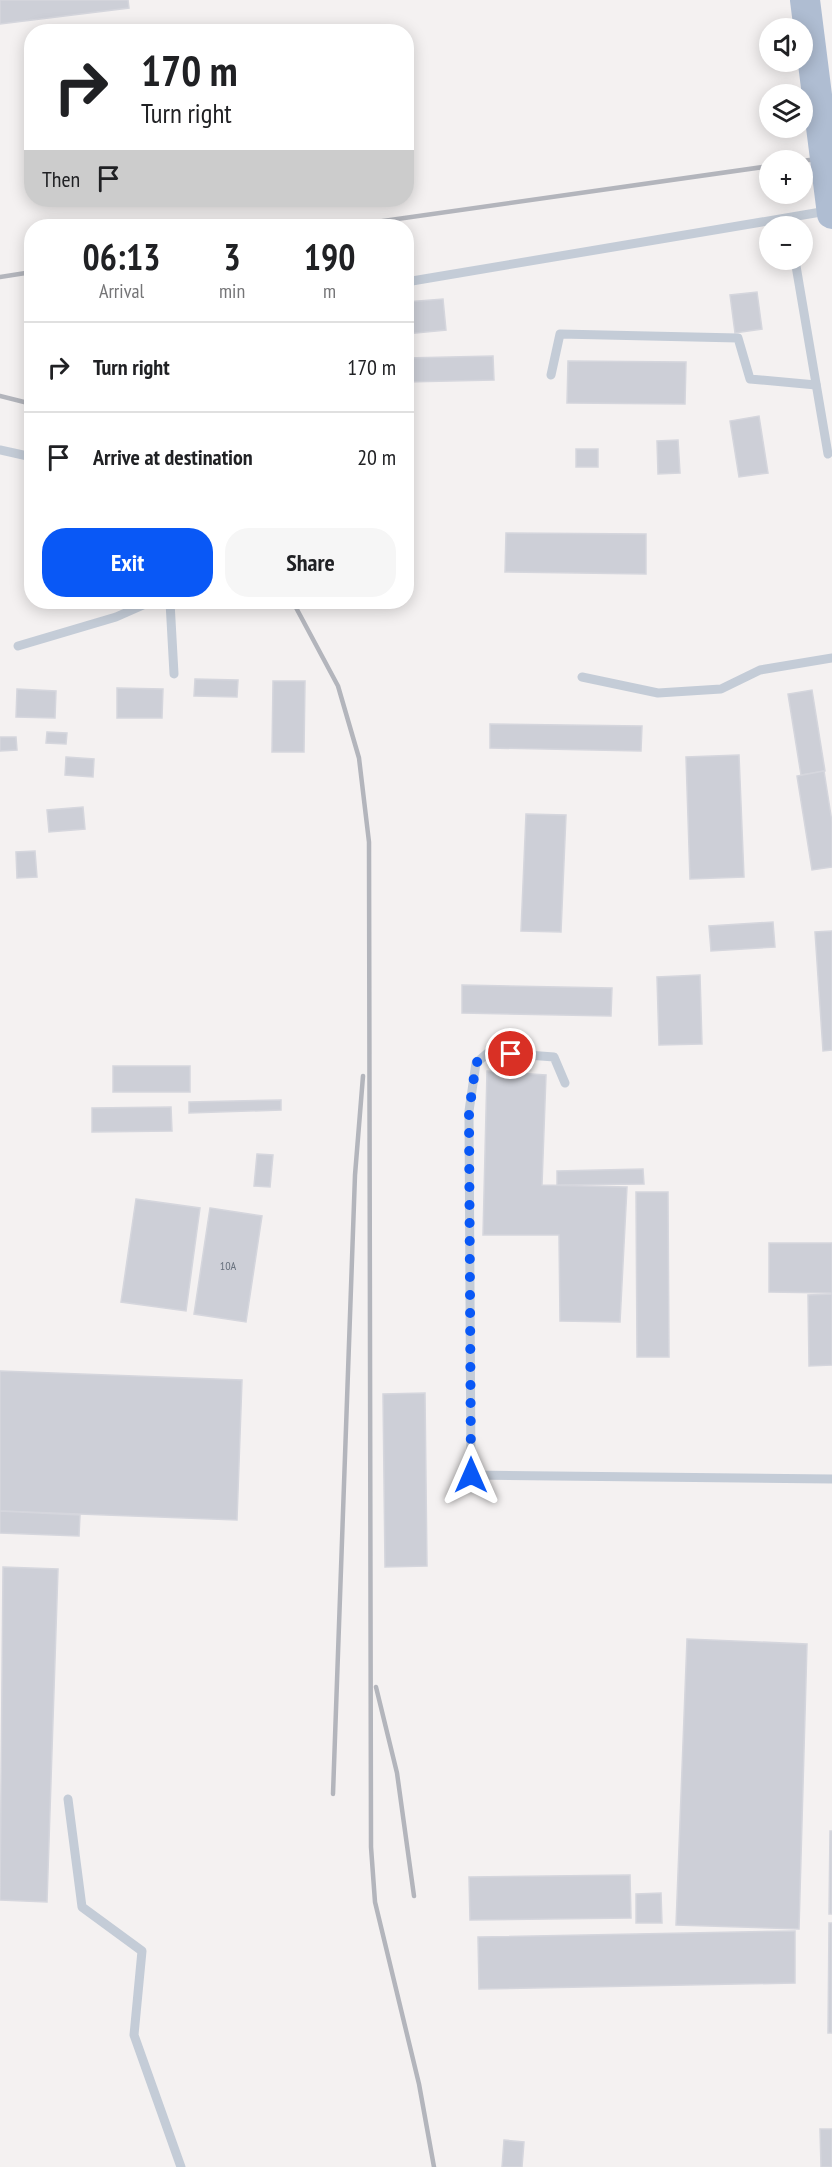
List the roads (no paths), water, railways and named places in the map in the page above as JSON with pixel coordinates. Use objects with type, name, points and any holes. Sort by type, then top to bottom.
[{"type":"main road","points":[[805,0],[832,212]]},
{"type":"lane","points":[[813,216],[832,212]]},
{"type":"lane","points":[[414,281],[759,227]]},
{"type":"lane","points":[[797,270],[828,454]]},
{"type":"lane","points":[[551,375],[560,334],[738,338],[750,379],[816,385]]},
{"type":"lane","points":[[0,450],[24,455]]},
{"type":"lane","points":[[18,646],[116,617],[134,609]]},
{"type":"lane","points":[[170,609],[174,674]]},
{"type":"lane","points":[[582,677],[658,693],[721,689],[760,670],[832,658]]},
{"type":"lane","points":[[565,1083],[554,1057],[489,1052],[476,1063],[469,1112],[471,1475],[832,1479]]},
{"type":"lane","points":[[68,1799],[82,1907],[142,1951],[134,2035],[181,2167]]},
{"type":"railway","points":[[813,160],[832,157]]},
{"type":"railway","points":[[397,219],[759,168]]},
{"type":"railway","points":[[0,277],[24,273]]},
{"type":"railway","points":[[0,396],[24,402]]},
{"type":"railway","points":[[297,609],[338,686],[359,758],[369,842],[371,1847],[375,1902],[419,2084],[434,2167]]},
{"type":"railway","points":[[333,1794],[355,1175],[363,1076]]},
{"type":"railway","points":[[376,1687],[397,1773],[414,1896]]}]
